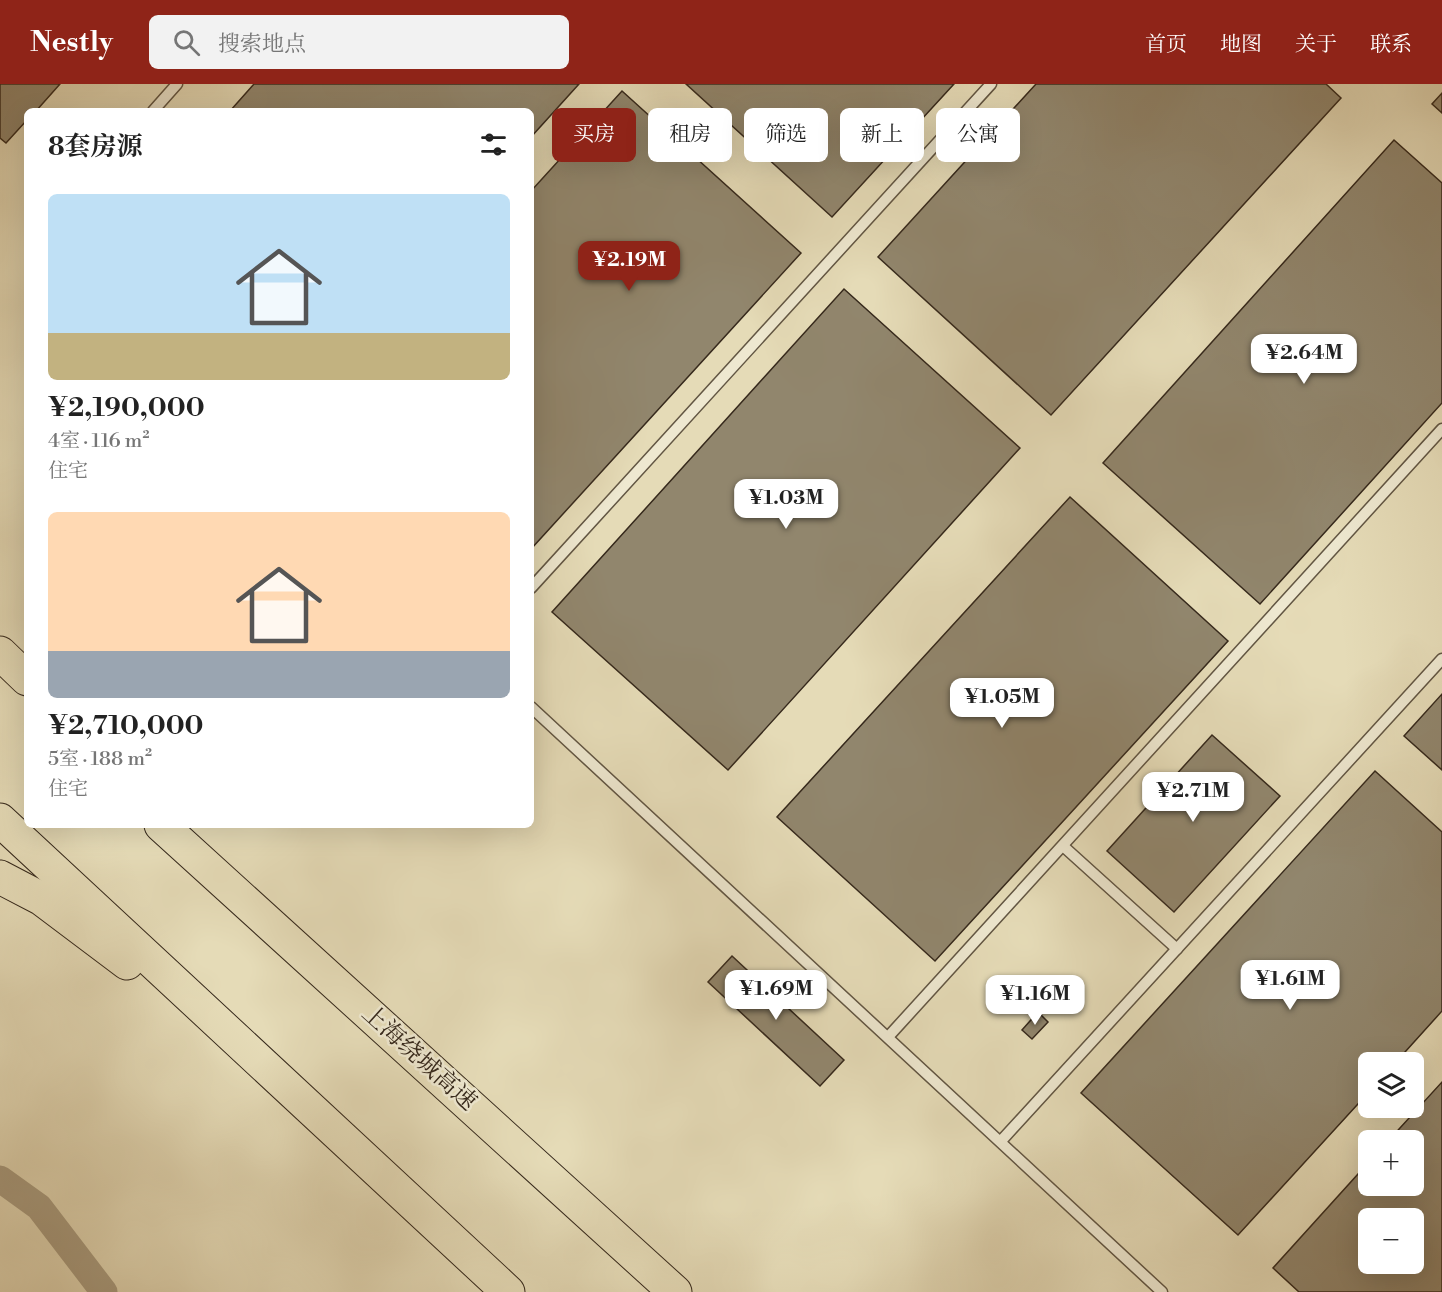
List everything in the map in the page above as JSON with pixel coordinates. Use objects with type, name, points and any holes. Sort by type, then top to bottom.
[{"type":"highway","points":[[0,653],[24,676]]},
{"type":"highway","points":[[0,679],[24,701]]},
{"type":"highway","points":[[0,820],[508,1292]]},
{"type":"highway","name":"上海绕城高速","points":[[164,828],[675,1292]]},
{"type":"highway","points":[[178,828],[324,972]]},
{"type":"highway","points":[[0,877],[42,899],[141,974],[502,1292]]},
{"type":"lane","points":[[156,108],[177,84]]},
{"type":"lane","points":[[534,585],[991,84]]},
{"type":"lane","points":[[888,1037],[1442,429]]},
{"type":"lane","points":[[1001,1142],[1442,659]]},
{"type":"lane","points":[[534,710],[1162,1292]]},
{"type":"lane","points":[[1063,846],[1177,949]]},
{"type":"building","points":[[0,84],[60,84],[39,108],[24,108],[24,123],[6,143],[0,138]]},
{"type":"building","points":[[254,84],[579,84],[557,108],[552,108],[552,114],[534,134],[534,108],[233,108]]},
{"type":"building","points":[[686,84],[954,84],[924,117],[924,108],[840,108],[840,162],[882,162],[832,217],[772,162],[828,162],[828,108],[744,108],[744,137],[732,126],[732,108],[712,108]]},
{"type":"building","points":[[1036,84],[1326,84],[1341,98],[1051,415],[878,257],[965,162],[1020,162],[1020,108],[1014,108]]},
{"type":"building","points":[[622,91],[648,115],[648,162],[700,162],[801,253],[534,546],[534,188],[557,162],[636,162],[636,108],[607,108]]},
{"type":"building","points":[[1442,93],[1442,113],[1432,104]]},
{"type":"building","points":[[1394,140],[1442,183],[1442,403],[1260,604],[1103,463]]},
{"type":"building","points":[[844,289],[1020,448],[728,770],[552,612]]},
{"type":"building","points":[[1070,497],[1228,641],[935,961],[777,817]]},
{"type":"building","points":[[1442,694],[1442,770],[1404,736]]},
{"type":"building","points":[[1212,735],[1280,796],[1174,912],[1107,851]]},
{"type":"building","points":[[1375,771],[1442,832],[1442,1011],[1405,1052],[1358,1052],[1358,1104],[1238,1235],[1081,1093]]},
{"type":"building","points":[[732,956],[844,1060],[820,1086],[708,982]]},
{"type":"building","points":[[1038,1012],[1048,1022],[1032,1039],[1022,1030]]},
{"type":"building","points":[[1442,1082],[1442,1292],[1299,1292],[1273,1268],[1358,1174],[1358,1196],[1424,1196],[1424,1130],[1398,1130],[1409,1118],[1424,1118],[1424,1102]]},
{"type":"waterway","points":[[0,1179],[39,1207],[104,1292]]}]
